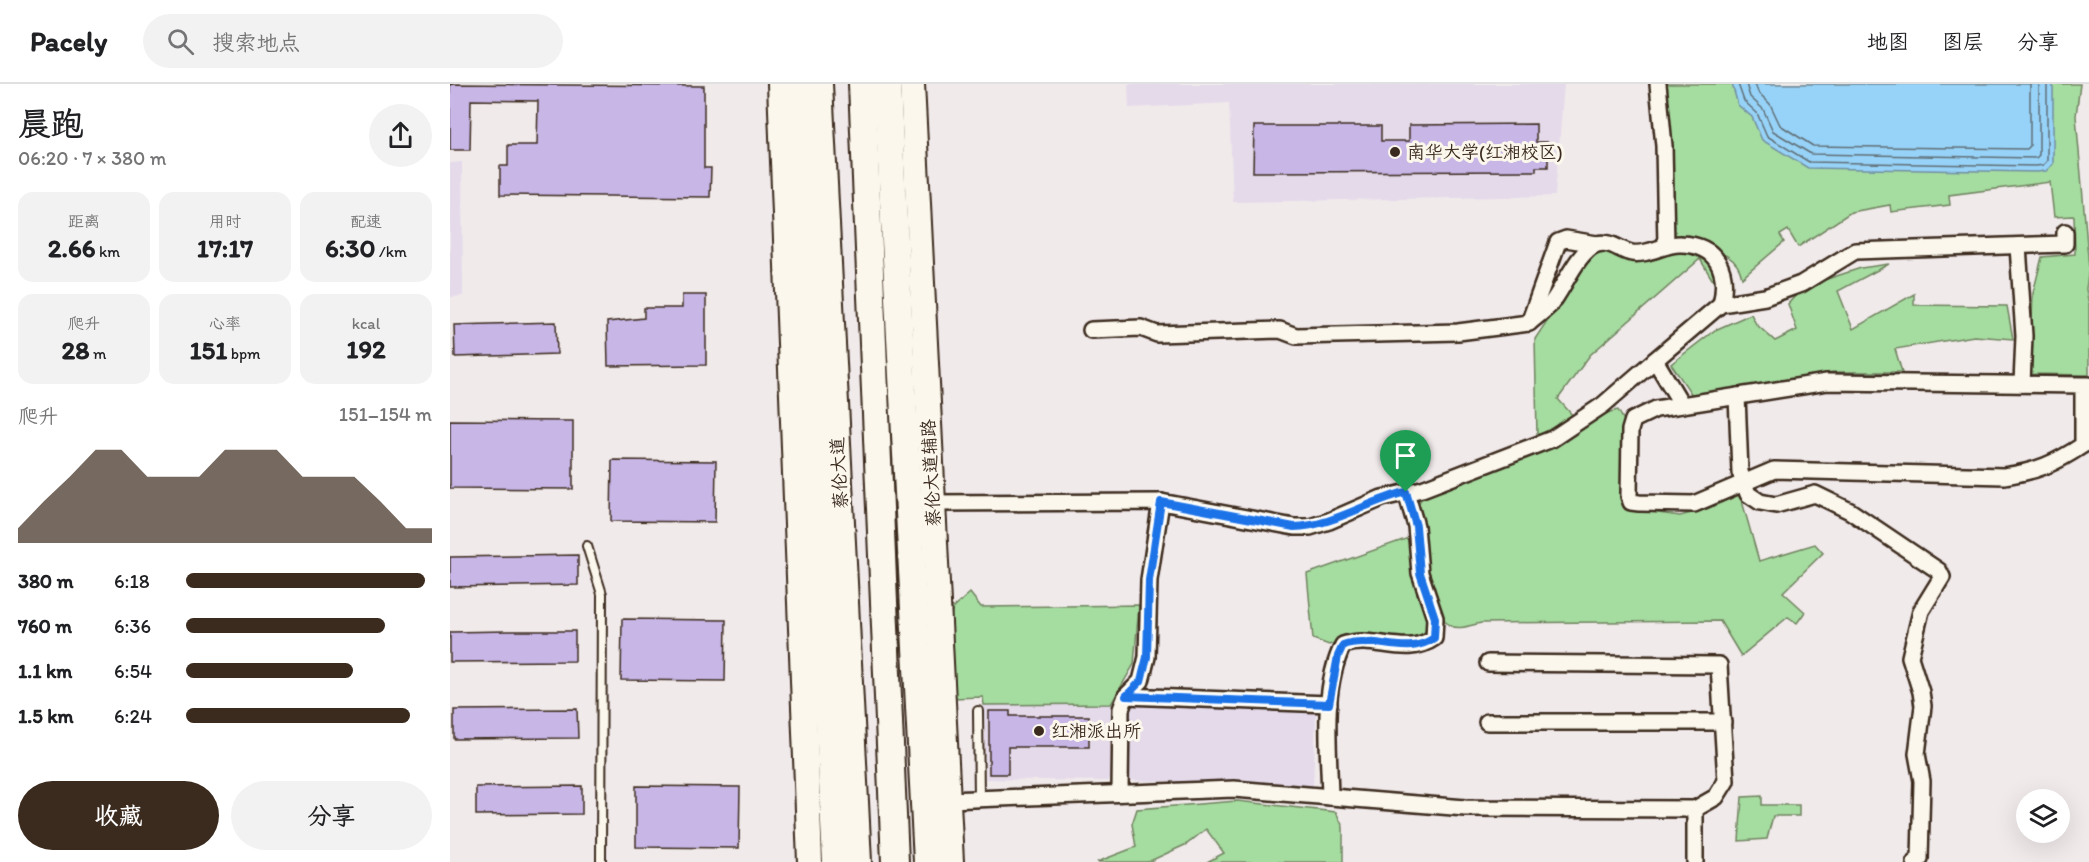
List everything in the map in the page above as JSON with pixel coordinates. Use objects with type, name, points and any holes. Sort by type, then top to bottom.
[{"type":"highway","points":[[798,84],[836,862]]},
{"type":"highway","name":"蔡伦大道","points":[[798,84],[858,862]]},
{"type":"highway","points":[[862,84],[895,862]]},
{"type":"highway","points":[[887,84],[927,862]]},
{"type":"main road","points":[[798,84],[810,862]]},
{"type":"main road","name":"蔡伦大道辅路","points":[[912,84],[951,862]]},
{"type":"street","points":[[1658,84],[1664,146],[1666,246]]},
{"type":"street","points":[[933,503],[1161,502],[1294,527],[1310,527],[1382,498],[1406,492],[1552,439],[1603,405],[1721,304],[1765,297],[1801,284],[1855,251],[2064,244],[2065,232]]},
{"type":"street","points":[[1528,323],[1558,242],[1566,239],[1612,244],[1633,254],[1682,244],[1704,249],[1718,259],[1723,272],[1724,291],[1721,304]]},
{"type":"street","points":[[1091,330],[1141,328],[1157,334],[1280,330],[1296,336],[1458,332],[1528,323],[1550,305],[1585,254],[1597,244]]},
{"type":"street","points":[[2018,246],[2024,336],[2022,384]]},
{"type":"street","points":[[1655,360],[1682,405]]},
{"type":"street","points":[[1827,382],[2086,385],[2083,445],[2054,464],[2037,471],[2004,476],[1774,470],[1694,504],[1631,502],[1629,496],[1630,430],[1633,420],[1656,409],[1827,382]]},
{"type":"street","points":[[1737,396],[1740,472],[1748,494],[1760,502],[1776,505],[1815,494],[1850,511],[1939,571],[1942,577],[1921,611],[1910,657],[1923,706],[1917,754],[1922,781],[1920,859],[1915,862]]},
{"type":"street","points":[[1329,797],[1329,704],[1338,656],[1343,645],[1354,641],[1367,641],[1409,647],[1424,645],[1434,638],[1435,618],[1420,573],[1416,526],[1406,492]]},
{"type":"street","points":[[1120,792],[1121,710],[1126,696],[1141,681],[1147,657],[1149,580],[1161,502]]},
{"type":"street","points":[[948,800],[1234,789],[1465,808],[1695,809],[1716,797],[1726,781],[1719,665],[1488,663]]},
{"type":"street","points":[[1126,696],[1329,704]]},
{"type":"street","points":[[1487,723],[1723,722]]},
{"type":"street","points":[[1695,809],[1695,862]]},
{"type":"lane","points":[[587,546],[602,594],[601,862]]},
{"type":"lane","points":[[978,711],[979,798]]},
{"type":"shaded area","name":"南华大学(红湘校区)","points":[[1128,84],[1564,84],[1555,196],[1233,202],[1229,103],[1129,108]]},
{"type":"shaded area","points":[[462,162],[463,296],[450,297],[450,163]]},
{"type":"shaded area","points":[[1111,704],[1110,778],[1108,781],[986,779],[984,705]]},
{"type":"shaded area","points":[[1130,705],[1316,711],[1313,787],[1127,780]]},
{"type":"green space","points":[[1665,84],[2080,84],[2076,116],[2089,268],[2086,289],[2089,305],[2089,375],[2030,374],[2033,293],[2042,257],[2075,254],[2074,216],[2054,217],[2050,182],[1949,195],[1950,205],[1891,212],[1890,205],[1851,212],[1798,247],[1788,230],[1780,235],[1784,242],[1742,278],[1738,266],[1730,258],[1688,243],[1671,232]]},
{"type":"green space","points":[[1600,248],[1706,254],[1716,264],[1718,289],[1700,259],[1590,355],[1558,399],[1574,417],[1537,436],[1535,339],[1590,256]]},
{"type":"green space","points":[[1889,264],[1838,291],[1853,329],[1914,294],[1914,305],[2007,306],[2013,339],[1974,336],[1895,349],[1902,372],[1833,372],[1692,395],[1671,364],[1715,330],[1751,314],[1756,324],[1775,341],[1797,330],[1788,304],[1803,287],[1861,268]]},
{"type":"green space","points":[[1618,410],[1627,426],[1630,509],[1680,516],[1707,509],[1740,494],[1759,561],[1815,544],[1823,553],[1783,592],[1805,612],[1797,623],[1788,617],[1741,656],[1720,621],[1481,623],[1456,628],[1449,625],[1443,618],[1431,588],[1418,530],[1418,505],[1423,496],[1564,442],[1606,413]]},
{"type":"green space","points":[[1411,537],[1412,575],[1427,611],[1428,626],[1424,633],[1416,639],[1381,639],[1356,634],[1329,645],[1313,639],[1307,574]]},
{"type":"green space","points":[[970,593],[981,607],[1139,605],[1134,664],[1111,704],[984,705],[983,697],[952,698],[951,616],[953,608]]},
{"type":"green space","points":[[1762,796],[1762,805],[1799,805],[1799,816],[1773,816],[1767,839],[1739,841],[1742,797]]},
{"type":"green space","points":[[1237,801],[1336,812],[1343,827],[1343,862],[1207,862],[1224,853],[1206,829],[1187,844],[1148,862],[1097,862],[1136,847],[1132,824],[1137,809]]},
{"type":"water","points":[[1732,84],[2053,84],[2053,164],[2046,171],[2037,172],[1808,168],[1762,140],[1752,117],[1738,105]]},
{"type":"building","points":[[450,84],[704,86],[704,168],[711,168],[710,197],[500,195],[500,166],[508,166],[508,145],[537,145],[538,101],[471,100],[470,150],[450,150]]},
{"type":"building","points":[[1536,124],[1536,142],[1548,142],[1548,167],[1536,167],[1536,171],[1253,172],[1254,126],[1381,126],[1381,141],[1409,141],[1409,125]]},
{"type":"building","points":[[682,295],[706,295],[706,365],[608,366],[607,322],[644,318],[644,308],[682,308]]},
{"type":"building","points":[[556,322],[557,354],[455,357],[454,325]]},
{"type":"building","points":[[450,420],[573,421],[573,489],[450,488]]},
{"type":"building","points":[[612,460],[716,461],[715,522],[611,521]]},
{"type":"building","points":[[578,555],[578,585],[450,587],[450,557]]},
{"type":"building","points":[[622,619],[726,620],[725,681],[621,680]]},
{"type":"building","points":[[575,631],[575,661],[450,662],[450,632]]},
{"type":"building","points":[[577,709],[578,738],[454,739],[454,710]]},
{"type":"building","name":"红湘派出所","points":[[989,711],[1010,711],[1010,716],[1089,716],[1089,747],[1008,747],[1008,774],[989,774]]},
{"type":"building","points":[[582,786],[582,814],[476,815],[476,787]]},
{"type":"building","points":[[636,786],[740,787],[739,848],[636,847]]},
{"type":"place","name":"南华大学(红湘校区)","points":[[1395,152]]},
{"type":"place","name":"红湘派出所","points":[[1039,731]]},
{"type":"route","points":[[1406,492],[1416,526],[1420,573],[1435,618],[1434,638],[1424,645],[1409,647],[1388,646],[1367,641],[1354,641],[1343,645],[1338,656],[1329,704],[1126,696],[1141,681],[1147,657],[1149,580],[1161,502],[1294,527],[1310,527],[1382,498],[1406,492]]}]
